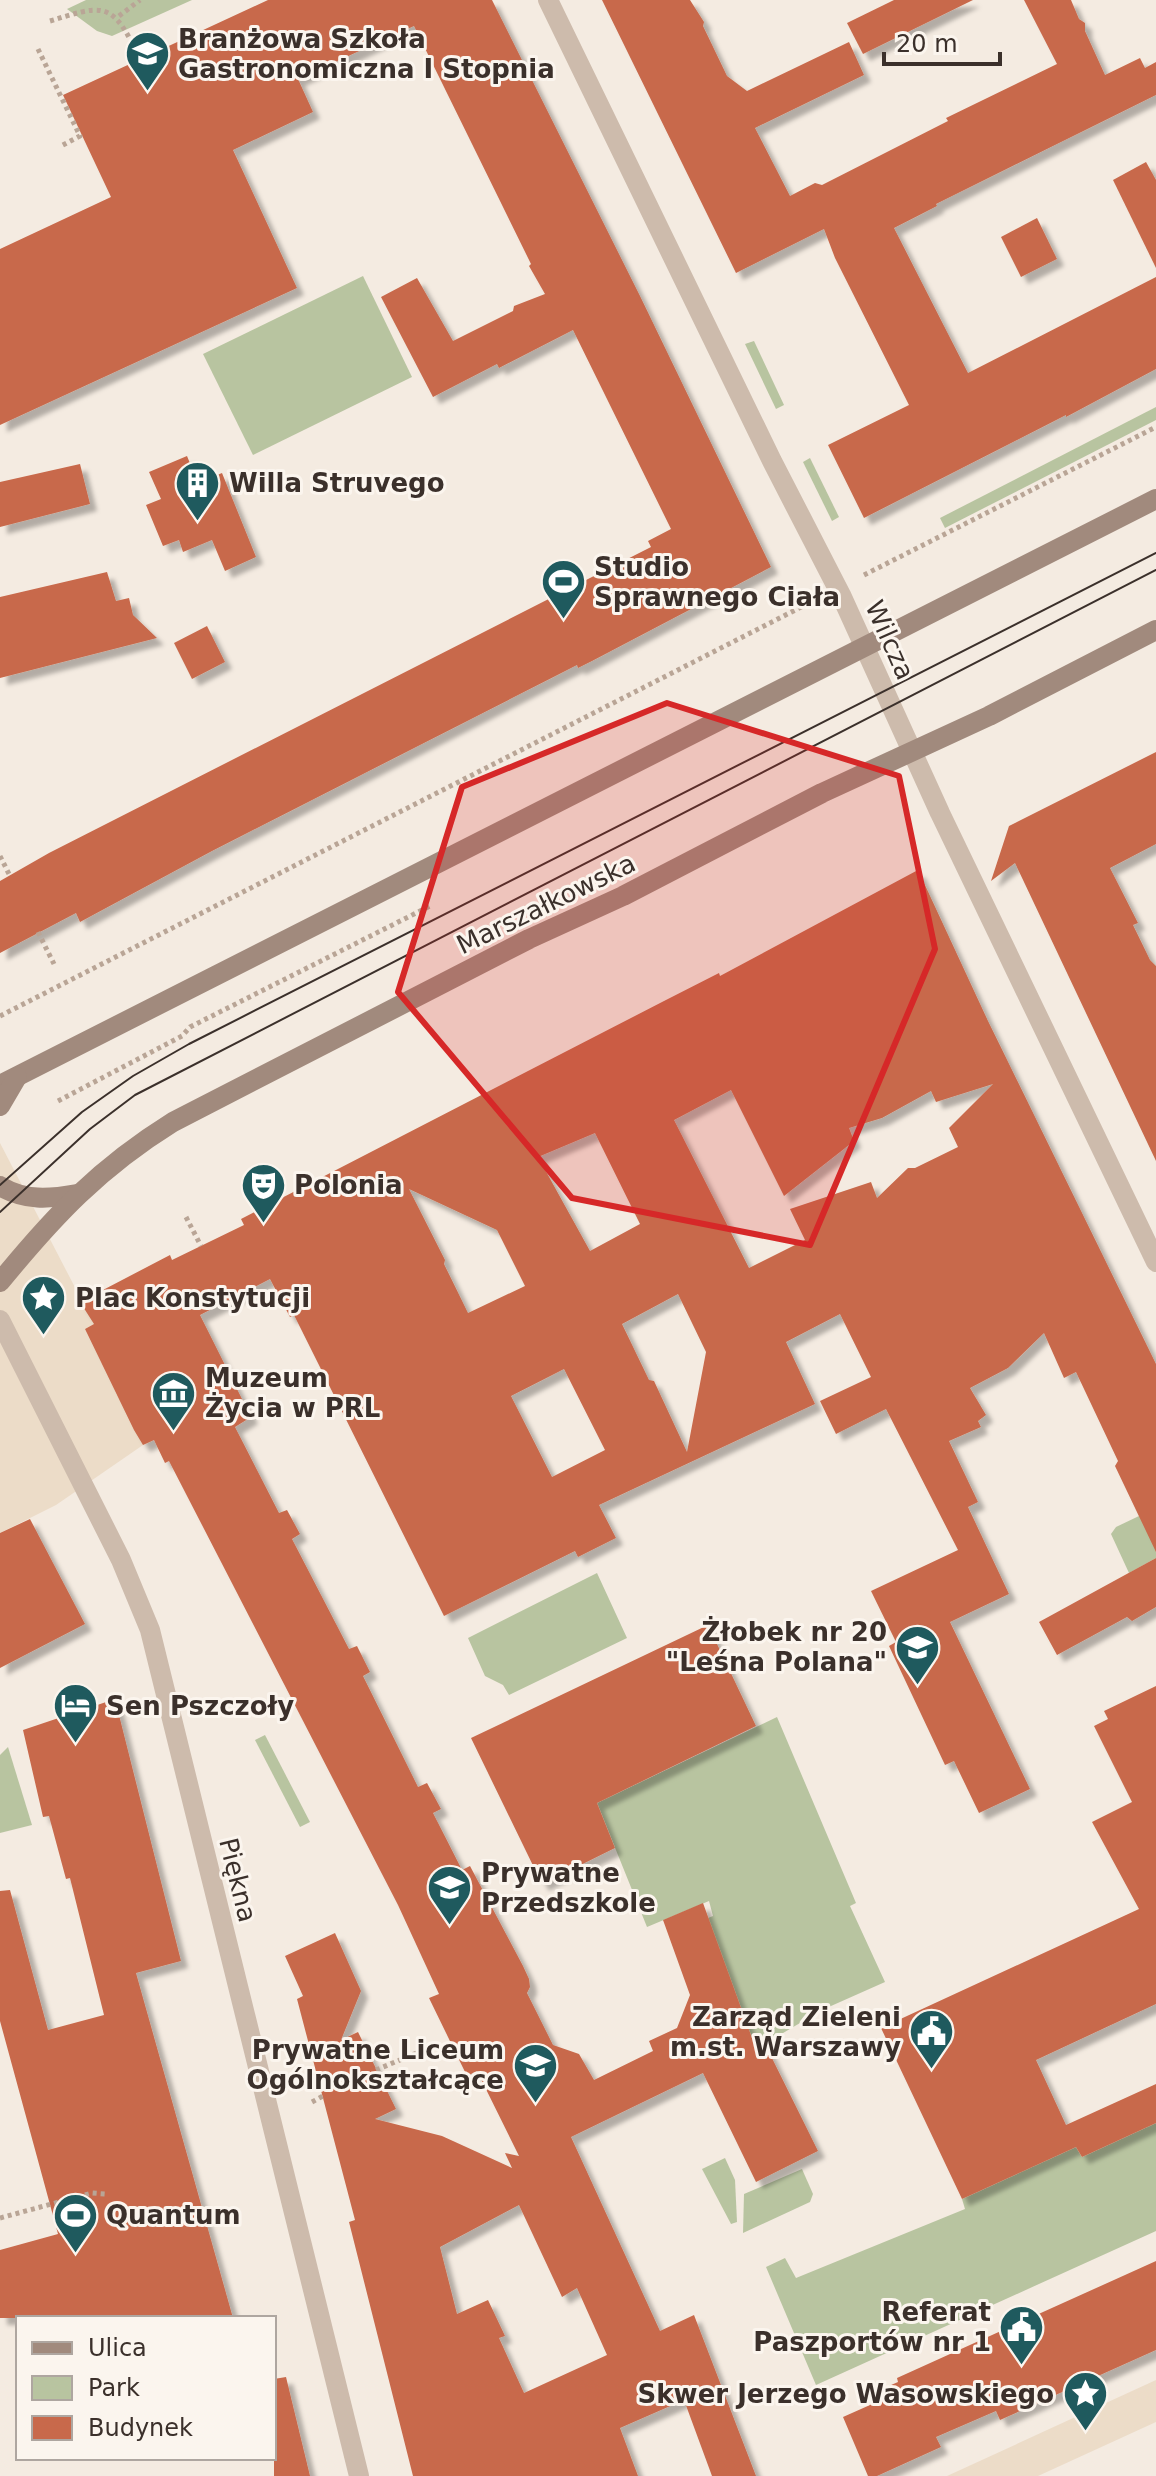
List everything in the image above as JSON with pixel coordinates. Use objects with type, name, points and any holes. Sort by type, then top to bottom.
[{"type":"main road","points":[[0,1106],[8,1081],[1156,499]]},
{"type":"main road","name":"Marszałkowska","points":[[0,1282],[45,1226],[77,1194],[121,1156],[173,1122],[529,939],[623,896],[822,793],[1013,704],[1156,630]]},
{"type":"main road","points":[[0,1186],[16,1195],[34,1198],[77,1194]]},
{"type":"street","name":"Wilcza","points":[[548,0],[865,648],[1156,1262]]},
{"type":"street","name":"Piękna","points":[[0,1320],[121,1560],[150,1630],[359,2476]]},
{"type":"path","points":[[119,16],[140,0]]},
{"type":"path","points":[[50,21],[100,7],[119,16],[134,47]]},
{"type":"path","points":[[38,49],[80,136],[61,146]]},
{"type":"path","points":[[864,575],[1156,427]]},
{"type":"path","points":[[0,1016],[811,602]]},
{"type":"path","points":[[0,856],[10,876]]},
{"type":"path","points":[[58,1101],[182,1036],[190,1027],[430,906]]},
{"type":"path","points":[[38,932],[54,964]]},
{"type":"path","points":[[186,1217],[201,1246]]},
{"type":"path","points":[[228,1300],[232,1311]]},
{"type":"path","points":[[376,2070],[426,2049]]},
{"type":"path","points":[[312,2102],[323,2096]]},
{"type":"path","points":[[0,2218],[92,2193],[105,2194]]},
{"type":"highlighted area","points":[[667,703],[899,776],[935,949],[810,1245],[572,1198],[398,992],[462,787]]},
{"type":"green space","points":[[86,0],[192,0],[112,36],[97,31],[67,9]]},
{"type":"green space","points":[[363,276],[412,377],[253,455],[203,354]]},
{"type":"green space","points":[[754,341],[784,405],[776,409],[745,344]]},
{"type":"green space","points":[[1156,407],[1156,420],[945,528],[940,518]]},
{"type":"green space","points":[[810,458],[839,517],[832,521],[803,462]]},
{"type":"green space","points":[[1139,1516],[1156,1537],[1156,1558],[1129,1573],[1111,1534],[1116,1527]]},
{"type":"green space","points":[[597,1573],[627,1638],[509,1695],[503,1685],[485,1676],[468,1638]]},
{"type":"green space","points":[[777,1717],[856,1903],[850,1906],[885,1982],[822,2010],[756,2049],[708,1918],[713,1916],[709,1901],[647,1927],[597,1803]]},
{"type":"green space","points":[[265,1735],[310,1822],[300,1827],[255,1740]]},
{"type":"green space","points":[[8,1747],[32,1825],[0,1833],[0,1755]]},
{"type":"green space","points":[[1156,2123],[1156,2231],[816,2385],[766,2267],[785,2258],[796,2278],[965,2209],[962,2199],[1076,2147],[1082,2157]]},
{"type":"green space","points":[[725,2158],[735,2180],[737,2222],[731,2224],[702,2169]]},
{"type":"green space","points":[[802,2169],[813,2194],[810,2202],[743,2233],[744,2194]]},
{"type":"shaded area","name":"Plac Konstytucji","points":[[0,1143],[94,1324],[85,1329],[143,1445],[56,1505],[0,1533]]},
{"type":"shaded area","name":"Skwer Jerzego Wasowskiego","points":[[1156,2380],[1156,2422],[1038,2476],[947,2476]]},
{"type":"building","points":[[268,0],[492,0],[771,567],[592,661],[578,668],[577,665],[212,851],[80,922],[76,913],[0,953],[0,881],[49,853],[651,547],[648,541],[671,529],[573,330],[433,397],[381,297],[417,278],[453,341],[513,311],[514,306],[545,294],[414,26],[298,79],[313,112],[233,150],[297,288],[0,425],[0,249],[111,197],[63,95]]},
{"type":"building","points":[[602,0],[690,0],[704,22],[703,26],[727,76],[747,91],[849,42],[864,75],[755,128],[790,196],[815,183],[822,185],[948,121],[946,118],[1057,64],[1024,0],[1071,0],[1079,19],[1085,23],[1085,31],[1105,75],[1140,58],[1145,68],[1156,62],[1156,95],[894,228],[968,373],[1156,277],[1156,369],[864,518],[828,445],[909,405],[835,258],[824,229],[736,273]]},
{"type":"building","points":[[894,0],[973,0],[863,54],[847,23]]},
{"type":"building","points":[[1146,162],[1156,180],[1156,268],[1113,180]]},
{"type":"building","points":[[1037,218],[1057,259],[1021,277],[1001,237]]},
{"type":"building","name":"Willa Struvego","points":[[187,456],[198,483],[222,473],[256,557],[225,571],[212,540],[183,552],[179,540],[163,546],[146,505],[161,499],[149,472]]},
{"type":"building","points":[[80,464],[90,504],[0,527],[0,482]]},
{"type":"building","points":[[107,572],[116,601],[129,598],[133,615],[157,638],[0,678],[0,597]]},
{"type":"building","points":[[207,626],[225,662],[192,679],[174,643]]},
{"type":"building","points":[[1156,752],[1156,844],[1110,868],[1138,923],[1133,925],[1156,966],[1156,1161],[1015,863],[991,881],[1009,826]]},
{"type":"building","points":[[918,870],[988,1021],[1156,1364],[1156,1552],[1115,1466],[1118,1461],[1076,1372],[1064,1378],[1044,1333],[1008,1368],[970,1388],[986,1415],[978,1421],[981,1427],[949,1441],[978,1502],[968,1507],[1009,1594],[950,1622],[1030,1789],[979,1813],[954,1761],[945,1765],[889,1646],[896,1642],[871,1591],[958,1550],[886,1409],[836,1434],[820,1401],[871,1377],[840,1314],[786,1342],[815,1404],[599,1505],[616,1538],[578,1557],[575,1551],[444,1616],[294,1315],[290,1317],[270,1279],[200,1315],[251,1417],[235,1427],[279,1513],[287,1510],[300,1534],[292,1539],[349,1649],[357,1646],[370,1672],[363,1676],[418,1787],[427,1783],[441,1809],[433,1813],[462,1870],[470,1866],[523,1966],[529,1979],[527,1993],[553,2045],[579,2054],[594,2080],[653,2051],[649,2041],[677,2028],[690,1995],[663,1920],[703,1903],[756,2049],[765,2044],[818,2151],[756,2182],[703,2073],[571,2137],[660,2331],[694,2315],[756,2476],[712,2476],[684,2400],[620,2428],[638,2476],[413,2476],[349,2222],[355,2220],[297,1999],[303,1996],[285,1956],[335,1933],[361,1991],[341,2040],[358,2032],[396,2109],[375,2119],[442,2136],[512,2168],[505,2153],[519,2156],[477,2071],[467,2076],[429,1998],[439,1994],[398,1905],[169,1461],[165,1463],[154,1440],[143,1445],[134,1430],[85,1329],[94,1324],[80,1302],[170,1255],[172,1260],[244,1225],[241,1219],[719,973],[720,976]],"holes":[[[993,1084],[949,1128],[958,1147],[915,1168],[908,1168],[877,1198],[871,1182],[790,1209],[805,1240],[749,1268],[674,1120],[731,1090],[784,1196],[854,1141],[849,1128],[882,1118],[931,1091],[936,1102]],[[595,1133],[640,1224],[590,1251],[538,1157]],[[409,1189],[497,1230],[525,1286],[468,1313],[444,1264],[445,1260]],[[678,1294],[706,1352],[687,1452],[654,1381],[649,1380],[622,1324]],[[564,1369],[605,1450],[552,1477],[511,1396]],[[519,2205],[562,2297],[577,2288],[607,2355],[524,2393],[499,2338],[505,2336],[488,2300],[457,2314],[440,2247]]]},
{"type":"building","points":[[30,1519],[85,1624],[0,1668],[0,1533]]},
{"type":"building","points":[[1156,1558],[1156,1607],[1132,1621],[1127,1617],[1057,1655],[1039,1622]]},
{"type":"building","points":[[708,1625],[756,1726],[597,1803],[615,1848],[542,1884],[471,1738]]},
{"type":"building","points":[[1156,1686],[1156,2004],[1036,2060],[1066,2125],[1156,2084],[1156,2123],[1082,2157],[1076,2147],[962,2199],[881,2028],[1139,1909],[1092,1822],[1132,1802],[1094,1726],[1108,1719],[1104,1711]]},
{"type":"building","points":[[115,1699],[181,1961],[136,1973],[232,2316],[0,2318],[0,2250],[58,2234],[0,2021],[0,1891],[10,1890],[48,2030],[104,2015],[70,1878],[66,1879],[49,1816],[43,1817],[23,1730]]},
{"type":"building","name":"Referat Paszportów nr 1","points":[[1156,2261],[1156,2350],[1000,2420],[996,2411],[936,2437],[941,2447],[877,2476],[868,2476],[843,2417],[879,2401],[875,2392],[898,2382],[897,2378]]},
{"type":"building","points":[[286,2377],[310,2476],[274,2476],[276,2379]]},
{"type":"tram line","points":[[0,1185],[82,1112],[133,1076],[189,1044],[1156,553]]},
{"type":"tram line","points":[[0,1212],[90,1129],[135,1095],[1156,570]]},
{"type":"place","name":"Branżowa Szkoła Gastronomiczna I Stopnia","points":[[147,93]]},
{"type":"place","name":"Willa Struvego","points":[[198,522]]},
{"type":"place","name":"Studio Sprawnego Ciała","points":[[563,621]]},
{"type":"place","name":"Polonia","points":[[263,1224]]},
{"type":"place","name":"Plac Konstytucji","points":[[44,1337]]},
{"type":"place","name":"Muzeum Życia w PRL","points":[[174,1432]]},
{"type":"place","name":"Żłobek nr 20 \"Leśna Polana\"","points":[[918,1686]]},
{"type":"place","name":"Sen Pszczoły","points":[[75,1745]]},
{"type":"place","name":"Prywatne Przedszkole","points":[[450,1927]]},
{"type":"place","name":"Zarząd Zieleni m.st. Warszawy","points":[[932,2071]]},
{"type":"place","name":"Prywatne Liceum Ogólnokształcące","points":[[535,2104]]},
{"type":"place","name":"Quantum","points":[[75,2254]]},
{"type":"place","name":"Referat Paszportów nr 1","points":[[1022,2366]]},
{"type":"place","name":"Skwer Jerzego Wasowskiego","points":[[1085,2433]]}]
